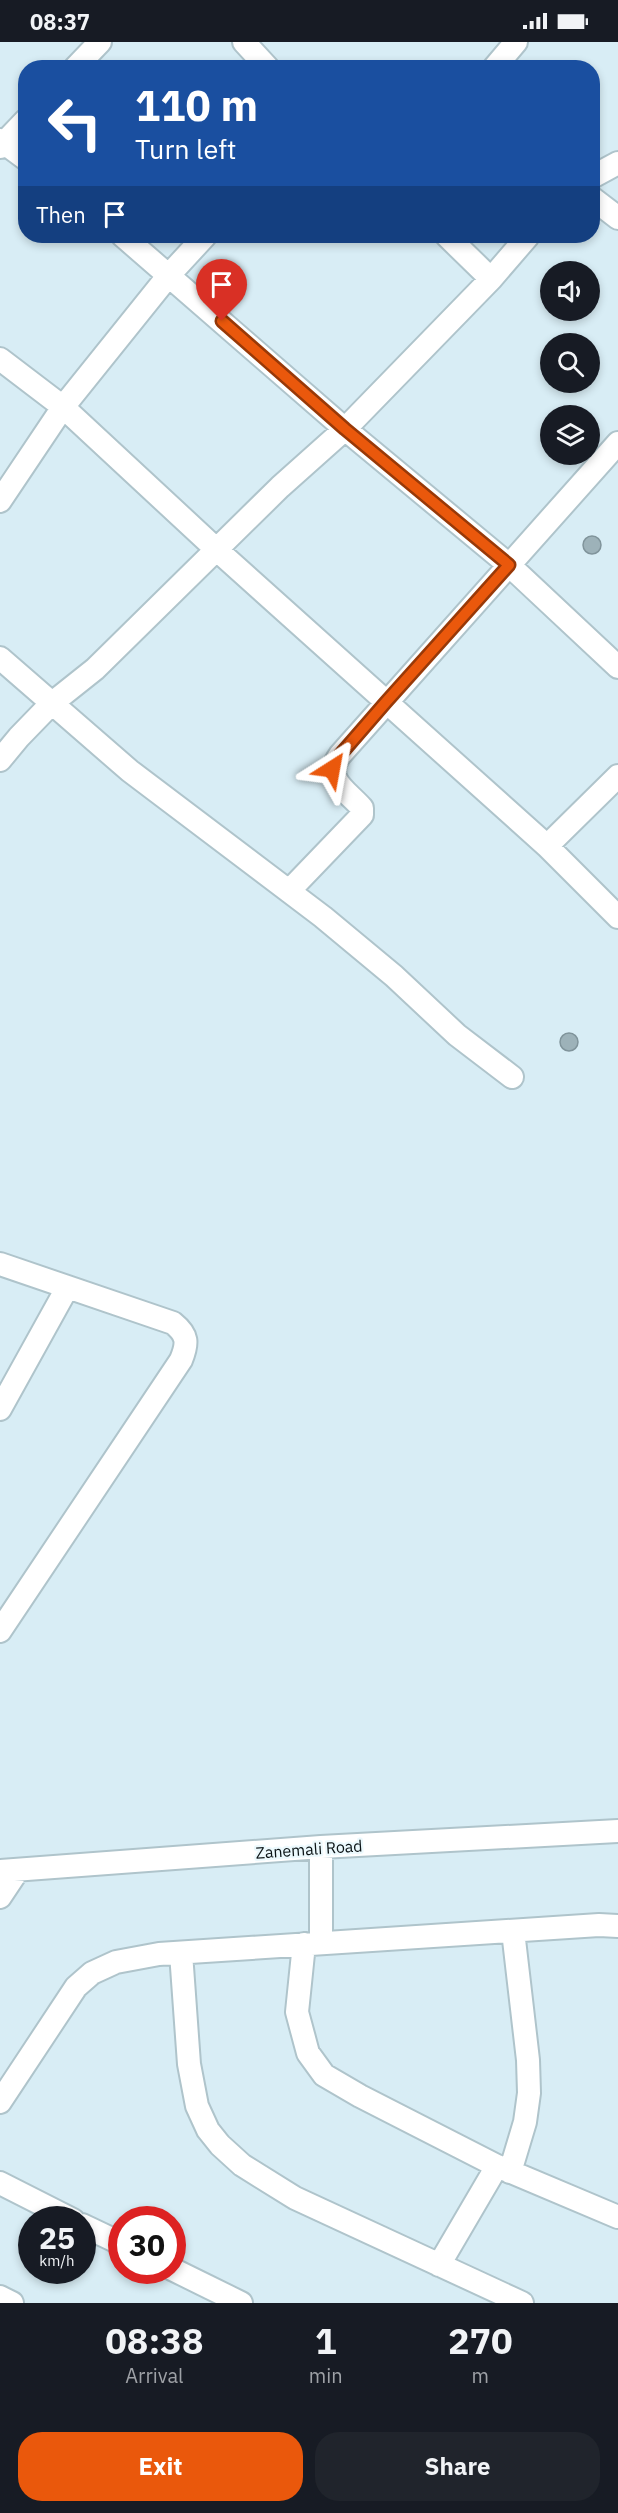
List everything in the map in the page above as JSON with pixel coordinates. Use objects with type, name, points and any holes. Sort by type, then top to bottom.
[{"type":"street","points":[[83,60],[100,42]]},
{"type":"street","points":[[244,42],[261,60]]},
{"type":"street","points":[[501,60],[516,42]]},
{"type":"street","points":[[18,128],[1,144],[18,154]]},
{"type":"street","points":[[600,173],[618,163]]},
{"type":"street","points":[[600,204],[618,218]]},
{"type":"street","points":[[131,243],[345,429],[509,565],[618,667]]},
{"type":"street","points":[[0,501],[63,407],[199,243]]},
{"type":"street","points":[[454,243],[491,279]]},
{"type":"street","points":[[0,760],[51,704],[95,669],[280,487],[345,429],[491,279],[522,243]]},
{"type":"street","points":[[0,359],[63,407],[217,550],[546,846],[618,917]]},
{"type":"street","points":[[289,891],[362,815],[362,808],[333,776],[332,769],[340,755],[618,443]]},
{"type":"street","points":[[0,658],[139,778],[289,891],[394,976],[457,1035],[512,1077]]},
{"type":"street","points":[[546,846],[618,776]]},
{"type":"street","points":[[0,1264],[173,1323],[184,1332],[187,1344],[181,1360],[0,1631]]},
{"type":"street","points":[[3,1398],[67,1288]]},
{"type":"street","name":"Zanemali Road","points":[[9,1870],[321,1847],[618,1831]]},
{"type":"street","points":[[321,1847],[312,1943],[297,2012],[308,2053],[324,2075],[360,2096],[503,2169],[618,2217]]},
{"type":"street","points":[[0,1897],[9,1870]]},
{"type":"street","points":[[0,2102],[76,1987],[92,1973],[116,1962],[181,1953],[312,1943],[599,1925],[618,1926]]},
{"type":"street","points":[[439,2265],[503,2169],[525,2122],[529,2093],[528,2060],[513,1931]]},
{"type":"street","points":[[181,1953],[189,2064],[196,2106],[208,2130],[220,2145],[242,2164],[295,2198],[522,2303]]},
{"type":"street","points":[[0,2183],[45,2206]]},
{"type":"street","points":[[186,2276],[241,2303]]},
{"type":"street","points":[[0,2297],[12,2303]]},
{"type":"building","points":[[592,536],[600,541],[601,545],[596,553],[592,554],[584,549],[583,545],[588,537]]},
{"type":"building","points":[[569,1033],[577,1038],[578,1042],[573,1050],[569,1051],[561,1046],[560,1042],[565,1034]]},
{"type":"route","points":[[222,321],[345,429],[509,565],[340,755],[332,769]]}]
